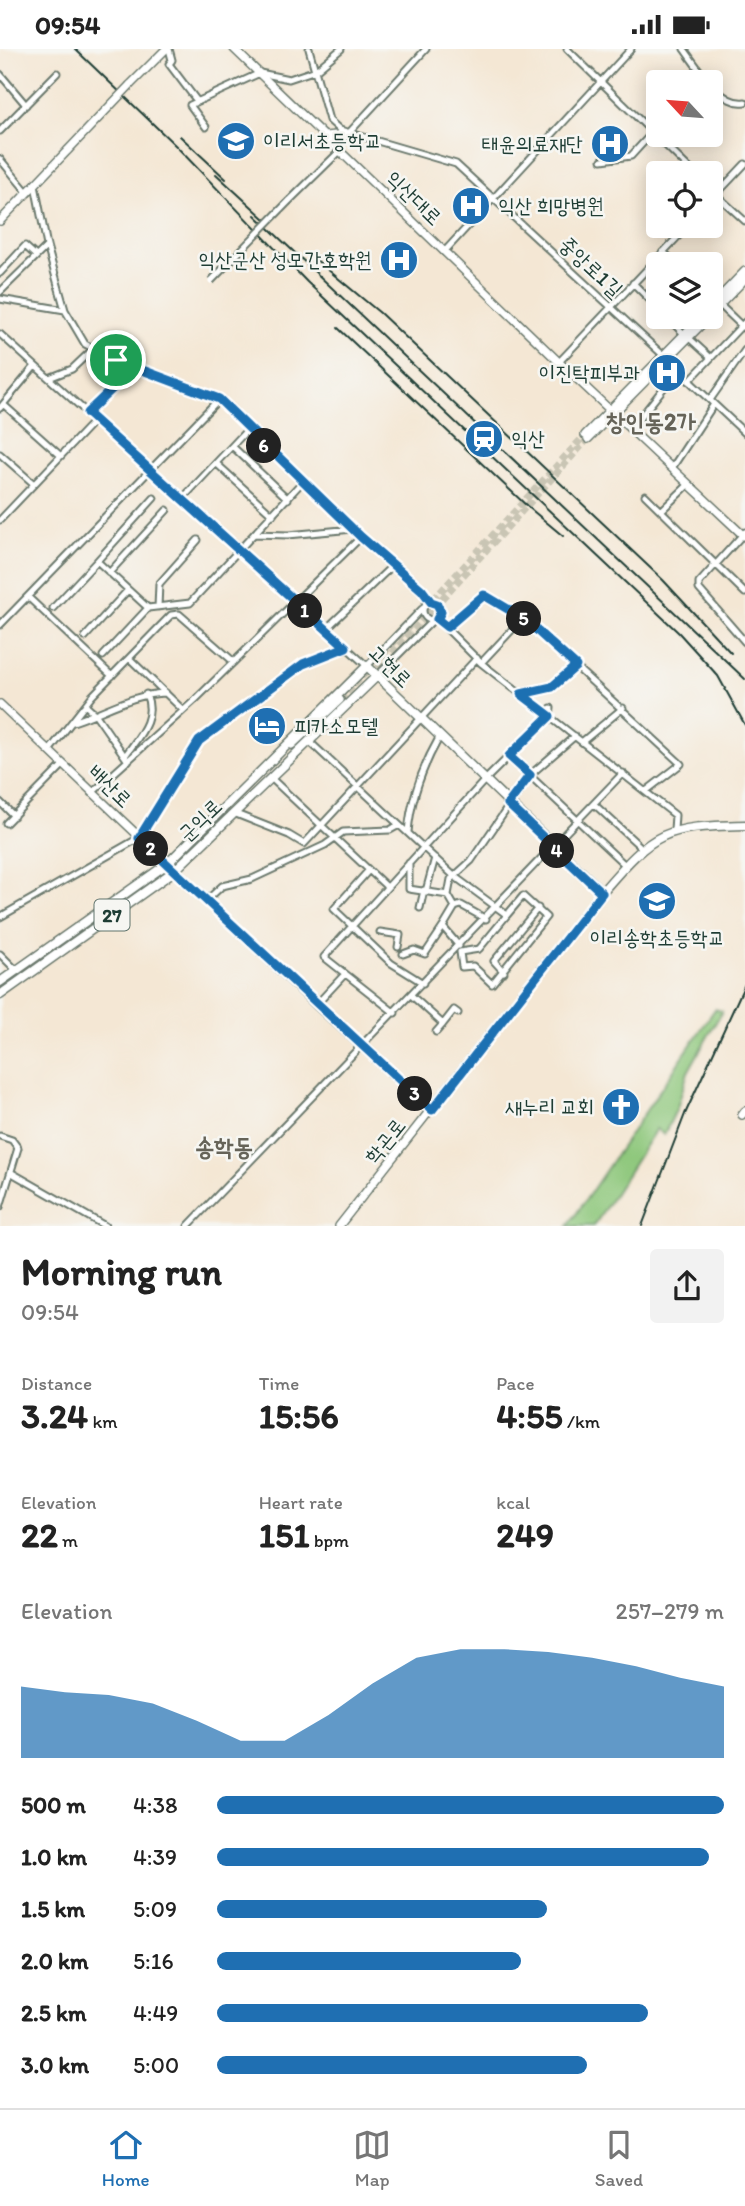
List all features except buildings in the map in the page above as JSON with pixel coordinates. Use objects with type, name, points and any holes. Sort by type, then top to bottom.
[{"type":"main road","name":"고현로","points":[[367,666],[484,782],[602,893]]},
{"type":"main road","name":"27","points":[[215,825],[236,814],[310,743],[367,666]]},
{"type":"main road","name":"27","points":[[215,825],[227,804],[343,701],[377,676]]},
{"type":"main road","name":"군익로","points":[[0,995],[171,867],[215,825]]},
{"type":"main road","name":"학곤로","points":[[602,893],[625,865],[643,849],[674,830],[745,825]]},
{"type":"main road","name":"군익로","points":[[0,982],[171,867]]},
{"type":"street","points":[[0,221],[167,49],[172,60],[169,64],[197,101]]},
{"type":"street","name":"익산대로","points":[[234,49],[559,362],[744,535]]},
{"type":"street","points":[[309,49],[329,120],[347,134]]},
{"type":"street","points":[[206,127],[190,104],[260,73],[289,79],[316,70],[341,49]]},
{"type":"street","points":[[211,281],[338,149],[347,134],[426,49]]},
{"type":"street","points":[[567,49],[646,127]]},
{"type":"street","points":[[444,252],[601,82],[624,52],[631,49]]},
{"type":"street","points":[[684,49],[720,93],[738,103],[745,102]]},
{"type":"street","points":[[0,131],[57,73]]},
{"type":"street","points":[[0,75],[26,105]]},
{"type":"street","points":[[325,136],[347,134]]},
{"type":"street","name":"중앙로1길","points":[[347,134],[456,164],[495,197],[745,433]]},
{"type":"street","points":[[602,160],[631,156],[646,140]]},
{"type":"street","points":[[667,147],[681,161]]},
{"type":"street","points":[[0,159],[28,193]]},
{"type":"street","points":[[723,189],[745,165]]},
{"type":"street","points":[[36,185],[47,246],[65,310],[78,334],[93,349],[116,360],[219,399],[247,430],[441,609],[435,619],[377,676]]},
{"type":"street","points":[[723,201],[745,221]]},
{"type":"street","points":[[663,252],[676,238]]},
{"type":"street","points":[[0,272],[25,246],[36,256]]},
{"type":"street","points":[[0,292],[47,246]]},
{"type":"street","points":[[559,362],[646,270]]},
{"type":"street","points":[[723,293],[745,271]]},
{"type":"street","points":[[723,295],[745,279]]},
{"type":"street","points":[[633,283],[646,296]]},
{"type":"street","points":[[0,299],[65,310]]},
{"type":"street","points":[[689,381],[744,326],[723,306]]},
{"type":"street","points":[[679,329],[711,358]]},
{"type":"street","points":[[587,437],[692,329]]},
{"type":"street","points":[[686,336],[694,329]]},
{"type":"street","name":"고현로","points":[[0,334],[367,666]]},
{"type":"street","points":[[49,378],[72,369],[93,349]]},
{"type":"street","points":[[672,468],[745,351]]},
{"type":"street","points":[[87,413],[114,387],[110,380],[116,360]]},
{"type":"street","points":[[35,366],[2,406],[61,456]]},
{"type":"street","points":[[631,429],[678,370]]},
{"type":"street","points":[[0,625],[219,399]]},
{"type":"street","points":[[0,520],[95,420]]},
{"type":"street","points":[[183,498],[247,430]]},
{"type":"street","points":[[232,446],[288,499]]},
{"type":"street","points":[[0,454],[34,484]]},
{"type":"street","points":[[217,464],[273,515]]},
{"type":"street","points":[[103,656],[148,608],[190,603],[303,481]]},
{"type":"street","points":[[660,511],[689,484]]},
{"type":"street","points":[[645,495],[745,593]]},
{"type":"street","points":[[53,608],[154,498]]},
{"type":"street","points":[[109,573],[167,510]]},
{"type":"street","points":[[254,534],[288,535],[353,529]]},
{"type":"street","points":[[744,535],[699,583],[699,589],[745,642]]},
{"type":"street","points":[[92,793],[183,711],[361,537]]},
{"type":"street","points":[[158,607],[159,584],[198,540]]},
{"type":"street","points":[[97,561],[148,608]]},
{"type":"street","points":[[326,629],[393,565]]},
{"type":"street","points":[[85,638],[128,590]]},
{"type":"street","points":[[447,627],[484,595],[523,618],[681,764],[646,790]]},
{"type":"street","points":[[27,597],[112,676]]},
{"type":"street","points":[[367,666],[431,602]]},
{"type":"street","points":[[422,609],[425,618],[435,619],[447,627],[479,660],[675,815],[674,830]]},
{"type":"street","points":[[49,751],[85,705],[171,615],[179,614],[234,661]]},
{"type":"street","points":[[321,826],[419,719],[523,618]]},
{"type":"street","points":[[0,917],[139,838],[199,741],[303,664],[346,647]]},
{"type":"street","points":[[376,657],[379,667],[387,667]]},
{"type":"street","points":[[129,658],[183,711]]},
{"type":"street","points":[[521,694],[552,687],[576,666]]},
{"type":"street","points":[[71,723],[96,715],[126,700],[146,694],[166,693]]},
{"type":"street","points":[[127,759],[143,733],[151,707],[146,694]]},
{"type":"street","name":"배산로","points":[[0,704],[316,1005],[432,1110]]},
{"type":"street","points":[[85,705],[96,715],[127,759]]},
{"type":"street","points":[[395,1013],[324,957],[484,782],[550,716],[551,708]]},
{"type":"street","points":[[583,741],[623,708]]},
{"type":"street","points":[[447,895],[454,876],[471,861],[530,775],[575,736]]},
{"type":"street","points":[[408,832],[415,790],[424,765],[439,738]]},
{"type":"street","points":[[310,743],[454,876],[507,915]]},
{"type":"street","points":[[509,756],[625,865]]},
{"type":"street","name":"배산로","points":[[6,823],[63,765]]},
{"type":"street","points":[[188,1226],[498,907],[623,773]]},
{"type":"street","points":[[272,779],[387,887]]},
{"type":"street","points":[[0,802],[13,816]]},
{"type":"street","points":[[595,804],[643,849]]},
{"type":"street","name":"군익로","points":[[236,814],[289,835],[304,844],[321,826]]},
{"type":"street","points":[[206,901],[222,886],[252,879],[343,832],[390,830],[400,825]]},
{"type":"street","points":[[420,908],[435,858]]},
{"type":"street","points":[[409,863],[408,887],[447,895],[455,907]]},
{"type":"street","points":[[369,870],[334,909],[391,963],[423,983]]},
{"type":"street","name":"학곤로","points":[[339,1226],[602,893]]},
{"type":"street","points":[[523,896],[538,908],[547,917],[492,984],[473,967],[462,967],[460,952],[480,949],[523,896]]},
{"type":"street","points":[[403,954],[414,950],[425,954],[455,907],[461,905],[486,919]]},
{"type":"street","points":[[504,971],[494,961],[538,908]]},
{"type":"street","points":[[443,927],[459,947]]},
{"type":"street","points":[[380,932],[400,935],[398,947]]},
{"type":"street","points":[[0,954],[17,971]]},
{"type":"street","points":[[316,1005],[344,975]]},
{"type":"street","points":[[412,996],[443,1024]]},
{"type":"street","points":[[436,1032],[454,1010],[458,1013]]},
{"type":"street","points":[[0,1136],[12,1140],[18,1148],[0,1207]]},
{"type":"street","points":[[12,1173],[105,1226]]},
{"type":"green space","points":[[715,1009],[722,1011],[688,1072],[677,1108],[664,1135],[656,1129],[594,1226],[568,1226]]},
{"type":"tunnel","points":[[419,615],[585,435]]},
{"type":"tunnel","points":[[371,676],[588,439]]},
{"type":"tunnel","points":[[340,700],[411,624]]},
{"type":"railway","points":[[75,49],[176,146],[307,282],[679,633],[718,676],[745,725]]},
{"type":"railway","points":[[180,136],[226,179]]},
{"type":"railway","points":[[216,174],[265,219]]},
{"type":"railway","points":[[255,215],[745,679]]},
{"type":"railway","points":[[309,254],[380,313],[663,580],[731,653]]},
{"type":"railway","points":[[338,328],[527,506],[563,536]]},
{"type":"railway","points":[[642,1226],[685,1114],[745,984]]},
{"type":"place","name":"이리서초등학교","points":[[236,141]]},
{"type":"place","name":"태윤의료재단","points":[[610,144]]},
{"type":"place","name":"익산 희망병원","points":[[471,206]]},
{"type":"place","name":"익산군산 성모간호학원","points":[[399,260]]},
{"type":"place","name":"이진탁피부과","points":[[667,373]]},
{"type":"place","name":"익산","points":[[484,439]]},
{"type":"place","name":"피카소모텔","points":[[267,726]]},
{"type":"place","name":"이리송학초등학교","points":[[657,901]]},
{"type":"place","name":"새누리 교회","points":[[621,1107]]},
{"type":"district","name":"창인동2가","points":[[651,422]]},
{"type":"district","name":"송학동","points":[[224,1147]]},
{"type":"route","points":[[116,360],[219,399],[247,430],[361,537],[428,595],[431,602],[437,604],[441,612],[437,619],[447,627],[484,595],[523,618],[576,666],[552,687],[521,694],[550,716],[509,756],[530,775],[508,804],[602,893],[432,1110],[139,838],[199,741],[233,713],[303,664],[346,647],[87,413],[114,387],[110,380],[116,360]]}]
